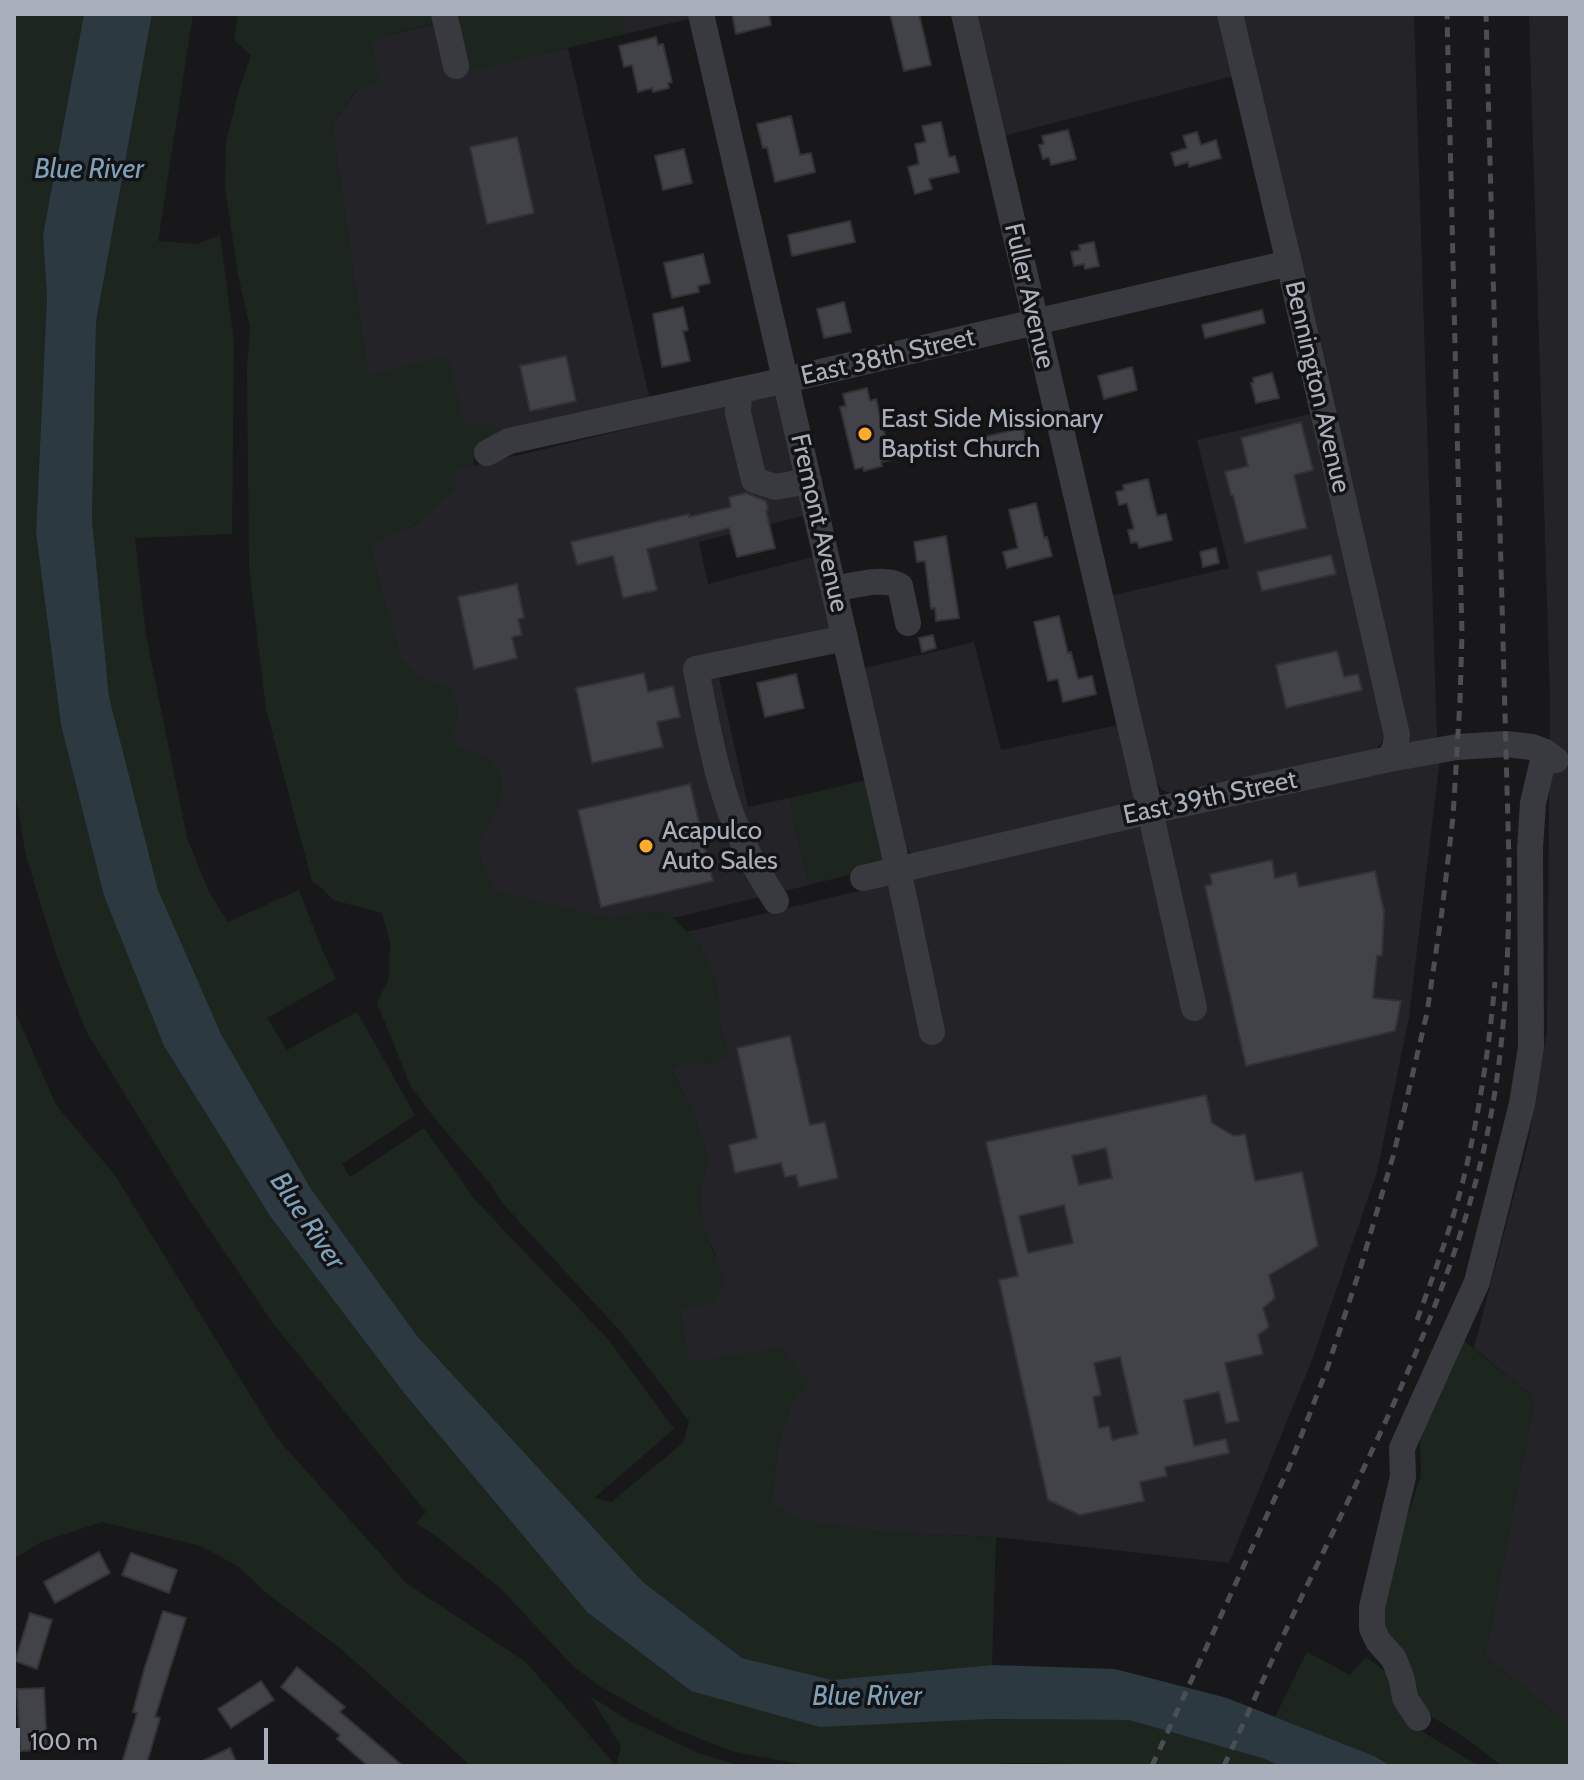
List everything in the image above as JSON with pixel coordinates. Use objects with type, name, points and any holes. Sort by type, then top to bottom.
[{"type":"street","points":[[444,14],[456,66]]},
{"type":"street","name":"Fremont Avenue","points":[[701,14],[898,869],[932,1032]]},
{"type":"street","name":"Fuller Avenue","points":[[964,14],[1194,1008]]},
{"type":"street","name":"Bennington Avenue","points":[[1230,14],[1397,735],[1389,759]]},
{"type":"street","name":"East 38th Street","points":[[487,453],[509,441],[1289,263]]},
{"type":"street","points":[[739,390],[738,413],[754,480],[775,487],[809,481]]},
{"type":"street","points":[[834,589],[894,582],[900,586],[908,623]]},
{"type":"street","points":[[776,901],[748,853],[729,808],[709,737],[696,669],[845,638]]},
{"type":"street","name":"East 39th Street","points":[[863,878],[1389,759],[1457,747],[1506,744],[1532,747],[1551,756],[1533,803],[1531,1047],[1522,1104],[1477,1282],[1402,1448],[1403,1477],[1372,1607],[1372,1628],[1378,1641],[1394,1659],[1405,1698],[1418,1718]]},
{"type":"shaded area","points":[[14,14],[84,14],[43,235],[47,295],[36,533],[61,725],[104,896],[164,1046],[270,1216],[404,1393],[587,1612],[691,1691],[989,1719],[1129,1720],[1280,1766],[1014,1763],[829,1766],[734,1752],[678,1730],[601,1687],[573,1666],[501,1589],[416,1523],[426,1512],[272,1322],[189,1199],[86,1031],[57,957],[26,856],[14,786]]},
{"type":"shaded area","points":[[152,14],[193,14],[158,241],[197,244],[220,235],[234,342],[232,534],[135,538],[146,635],[187,838],[209,892],[228,922],[299,890],[336,979],[267,1018],[287,1050],[357,1012],[415,1115],[342,1164],[350,1177],[424,1128],[475,1200],[608,1339],[674,1429],[594,1498],[611,1502],[683,1443],[689,1421],[621,1332],[503,1204],[489,1182],[411,1087],[377,1003],[389,978],[390,942],[382,913],[333,900],[312,881],[266,709],[249,568],[247,368],[250,327],[238,275],[225,187],[226,141],[251,55],[234,40],[238,14],[436,14],[438,22],[372,40],[379,84],[356,90],[332,125],[368,375],[448,356],[464,423],[509,432],[476,445],[473,467],[454,471],[455,485],[432,510],[417,523],[383,539],[371,549],[400,657],[418,677],[449,688],[459,712],[454,725],[455,745],[492,760],[502,779],[501,801],[478,842],[482,865],[494,891],[609,919],[636,913],[667,912],[699,944],[716,982],[721,1027],[728,1054],[713,1064],[686,1062],[672,1071],[694,1115],[708,1158],[700,1194],[703,1229],[726,1280],[713,1303],[681,1309],[689,1362],[782,1348],[809,1382],[791,1405],[779,1441],[771,1502],[796,1519],[880,1532],[996,1537],[992,1665],[832,1680],[742,1658],[643,1582],[417,1336],[311,1189],[221,1034],[158,890],[109,697],[92,521],[96,322]]},
{"type":"shaded area","points":[[459,14],[621,14],[625,34],[472,71]]},
{"type":"shaded area","points":[[621,14],[710,14],[625,34]]},
{"type":"shaded area","points":[[975,14],[1219,14],[1234,76],[1003,136]]},
{"type":"shaded area","points":[[1240,14],[1414,14],[1437,739],[1408,745]]},
{"type":"shaded area","points":[[1529,14],[1570,14],[1570,1725],[1485,1656],[1535,1398],[1474,1348],[1528,1142],[1547,1032],[1550,699]]},
{"type":"shaded area","points":[[460,17],[472,70],[568,48],[650,400],[509,432],[496,427],[464,424],[368,375],[332,125],[357,90],[372,40]]},
{"type":"shaded area","points":[[777,393],[806,515],[699,542],[708,584],[816,556],[836,650],[719,678],[748,807],[789,798],[809,885],[673,918],[667,912],[636,913],[609,919],[494,891],[482,865],[478,842],[501,801],[492,760],[454,745],[454,725],[459,712],[449,688],[418,677],[400,658],[371,549],[382,537],[415,525],[436,506],[455,486],[453,471]]},
{"type":"shaded area","points":[[1310,414],[1385,731],[1381,743],[1374,752],[1173,794],[1162,790],[1155,780],[1110,596],[1229,568],[1197,440]]},
{"type":"shaded area","points":[[974,642],[1001,750],[1118,725],[1134,798],[1127,806],[913,855],[906,848],[865,668]]},
{"type":"shaded area","points":[[1440,758],[1409,1017],[1377,1172],[1312,1360],[1229,1563],[996,1537],[880,1532],[796,1519],[771,1503],[779,1441],[791,1405],[782,1348],[689,1363],[680,1309],[716,1256],[703,1229],[700,1194],[708,1158],[694,1115],[672,1070],[685,1062],[713,1064],[728,1054],[721,1027],[716,982],[699,944],[687,932],[1127,827]]},
{"type":"shaded area","points":[[867,780],[886,857],[880,867],[809,885],[789,798]]},
{"type":"shaded area","points":[[14,1009],[56,1105],[114,1174],[276,1437],[407,1584],[526,1662],[616,1766],[471,1766],[341,1649],[270,1596],[239,1567],[201,1546],[102,1522],[41,1542],[14,1559]]},
{"type":"shaded area","points":[[1464,1341],[1535,1398],[1485,1656],[1570,1725],[1570,1766],[1502,1766],[1422,1710],[1382,1631],[1392,1552],[1421,1476],[1420,1436]]},
{"type":"shaded area","points":[[1307,1652],[1350,1675],[1366,1657],[1390,1675],[1415,1727],[1479,1766],[1391,1766],[1374,1756],[1275,1717]]},
{"type":"shaded area","points":[[590,1696],[626,1719],[698,1753],[741,1766],[616,1766],[621,1746]]},
{"type":"water","name":"Blue River","points":[[84,14],[152,14],[96,322],[92,520],[109,697],[158,890],[221,1034],[311,1189],[417,1336],[643,1582],[742,1658],[832,1680],[992,1665],[1115,1669],[1227,1698],[1374,1756],[1391,1766],[1280,1766],[1129,1720],[989,1719],[820,1727],[691,1691],[587,1612],[404,1393],[270,1216],[164,1046],[104,896],[61,725],[36,533],[47,296],[43,235]]},
{"type":"building","points":[[732,14],[769,14],[771,25],[736,34]]},
{"type":"building","points":[[890,14],[919,14],[931,65],[904,71]]},
{"type":"building","points":[[656,37],[658,45],[663,44],[672,82],[668,83],[669,88],[638,92],[632,65],[624,67],[619,46]]},
{"type":"building","points":[[791,116],[800,155],[811,153],[815,172],[775,182],[767,147],[763,148],[757,124]]},
{"type":"building","points":[[941,122],[949,157],[955,156],[959,172],[929,179],[932,189],[915,194],[908,167],[919,164],[915,144],[926,142],[922,126]]},
{"type":"building","points":[[1068,130],[1076,159],[1051,165],[1049,157],[1043,159],[1039,145],[1044,144],[1042,136]]},
{"type":"building","points":[[1197,132],[1201,145],[1216,140],[1221,158],[1189,167],[1188,162],[1175,166],[1171,153],[1187,148],[1183,136]]},
{"type":"building","points":[[517,137],[534,213],[487,224],[470,147]]},
{"type":"building","points":[[684,149],[692,183],[663,190],[655,156]]},
{"type":"building","points":[[850,221],[855,242],[792,256],[788,235]]},
{"type":"building","points":[[1094,242],[1099,266],[1085,269],[1084,264],[1074,266],[1071,252],[1080,250],[1079,245]]},
{"type":"building","points":[[703,254],[710,283],[698,286],[699,292],[672,298],[664,263]]},
{"type":"building","points":[[844,302],[851,332],[824,338],[817,309]]},
{"type":"building","points":[[683,307],[688,330],[683,331],[690,361],[662,367],[653,314]]},
{"type":"building","points":[[1262,310],[1265,323],[1205,338],[1202,325]]},
{"type":"building","points":[[566,356],[576,401],[530,411],[520,366]]},
{"type":"building","points":[[1132,367],[1137,390],[1104,399],[1098,376]]},
{"type":"building","points":[[1272,373],[1279,398],[1256,403],[1251,383],[1254,382],[1253,378]]},
{"type":"building","name":"East Side Missionary Baptist Church","points":[[867,388],[870,401],[876,399],[891,460],[864,471],[863,467],[855,469],[840,407],[846,406],[843,394]]},
{"type":"building","points":[[1301,422],[1313,470],[1294,475],[1307,528],[1245,543],[1225,472],[1248,466],[1241,438]]},
{"type":"building","points":[[1023,428],[1029,450],[989,459],[984,437]]},
{"type":"building","points":[[1148,479],[1157,516],[1166,514],[1172,540],[1139,548],[1137,542],[1131,543],[1128,530],[1134,529],[1127,503],[1119,505],[1116,492],[1124,490],[1123,485]]},
{"type":"building","points":[[746,493],[766,501],[775,548],[737,557],[729,528],[647,549],[657,590],[623,598],[613,556],[577,565],[571,542],[731,507],[729,497]]},
{"type":"building","points":[[1036,503],[1044,538],[1047,537],[1052,556],[1007,568],[1003,552],[1018,548],[1009,510]]},
{"type":"building","points":[[946,536],[959,618],[936,621],[935,608],[931,609],[925,561],[917,562],[914,542]]},
{"type":"building","points":[[1216,548],[1219,563],[1203,567],[1200,552]]},
{"type":"building","points":[[1331,555],[1336,574],[1262,591],[1257,572]]},
{"type":"building","points":[[517,584],[524,618],[518,619],[522,635],[512,637],[517,658],[474,669],[458,597]]},
{"type":"building","points":[[1059,616],[1078,679],[1092,676],[1096,694],[1063,702],[1058,679],[1048,681],[1034,622]]},
{"type":"building","points":[[933,635],[936,648],[922,652],[919,638]]},
{"type":"building","points":[[1337,651],[1344,677],[1358,674],[1362,690],[1286,708],[1276,665]]},
{"type":"building","points":[[644,673],[648,692],[673,686],[680,717],[657,722],[663,747],[592,763],[576,688]]},
{"type":"building","points":[[796,674],[804,708],[765,717],[757,683]]},
{"type":"building","name":"Acapulco Auto Sales","points":[[690,784],[713,881],[601,907],[578,810]]},
{"type":"building","points":[[1272,860],[1275,878],[1296,873],[1299,887],[1375,871],[1384,911],[1382,955],[1377,956],[1373,998],[1401,1001],[1395,1031],[1246,1066],[1205,886],[1212,884],[1210,874]]},
{"type":"building","points":[[790,1036],[810,1125],[825,1122],[838,1178],[799,1187],[796,1175],[785,1177],[781,1163],[735,1173],[729,1145],[757,1138],[737,1048]]},
{"type":"building","points":[[1206,1095],[1212,1123],[1234,1136],[1245,1134],[1255,1181],[1302,1172],[1318,1246],[1269,1275],[1275,1298],[1263,1308],[1269,1327],[1258,1335],[1263,1354],[1225,1363],[1239,1421],[1226,1423],[1219,1392],[1184,1400],[1194,1446],[1226,1439],[1229,1453],[1165,1467],[1167,1476],[1140,1482],[1144,1501],[1080,1515],[1048,1500],[999,1280],[1018,1276],[986,1142]],"holes":[[[1106,1148],[1112,1178],[1079,1185],[1072,1156]],[[1064,1205],[1073,1243],[1028,1253],[1019,1216]],[[1120,1357],[1138,1434],[1112,1440],[1109,1426],[1099,1428],[1093,1397],[1101,1395],[1094,1363]]]},
{"type":"building","points":[[99,1552],[110,1573],[55,1603],[44,1582]]},
{"type":"building","points":[[131,1553],[177,1570],[169,1593],[122,1575]]},
{"type":"building","points":[[163,1611],[186,1618],[155,1717],[160,1718],[146,1766],[121,1766],[137,1713],[133,1712],[144,1670]]},
{"type":"building","points":[[30,1613],[52,1620],[37,1669],[15,1661]]},
{"type":"building","points":[[297,1667],[345,1707],[340,1712],[403,1766],[368,1766],[337,1739],[340,1735],[281,1687]]},
{"type":"building","points":[[261,1681],[274,1700],[231,1728],[218,1709]]},
{"type":"building","points":[[44,1688],[47,1750],[20,1751],[17,1689]]},
{"type":"building","points":[[230,1748],[238,1766],[192,1766]]},
{"type":"railway","points":[[1152,1766],[1290,1465],[1328,1366],[1394,1153],[1427,1013],[1453,817],[1462,634],[1447,14]]},
{"type":"railway","points":[[1224,1766],[1386,1420],[1428,1323],[1464,1224],[1478,1173],[1500,1057],[1508,940],[1509,861],[1486,14]]},
{"type":"railway","points":[[1417,1320],[1448,1234],[1469,1156],[1483,1082],[1495,982]]},
{"type":"place","name":"East Side Missionary Baptist Church","points":[[865,434]]},
{"type":"place","name":"Acapulco Auto Sales","points":[[646,846]]}]
